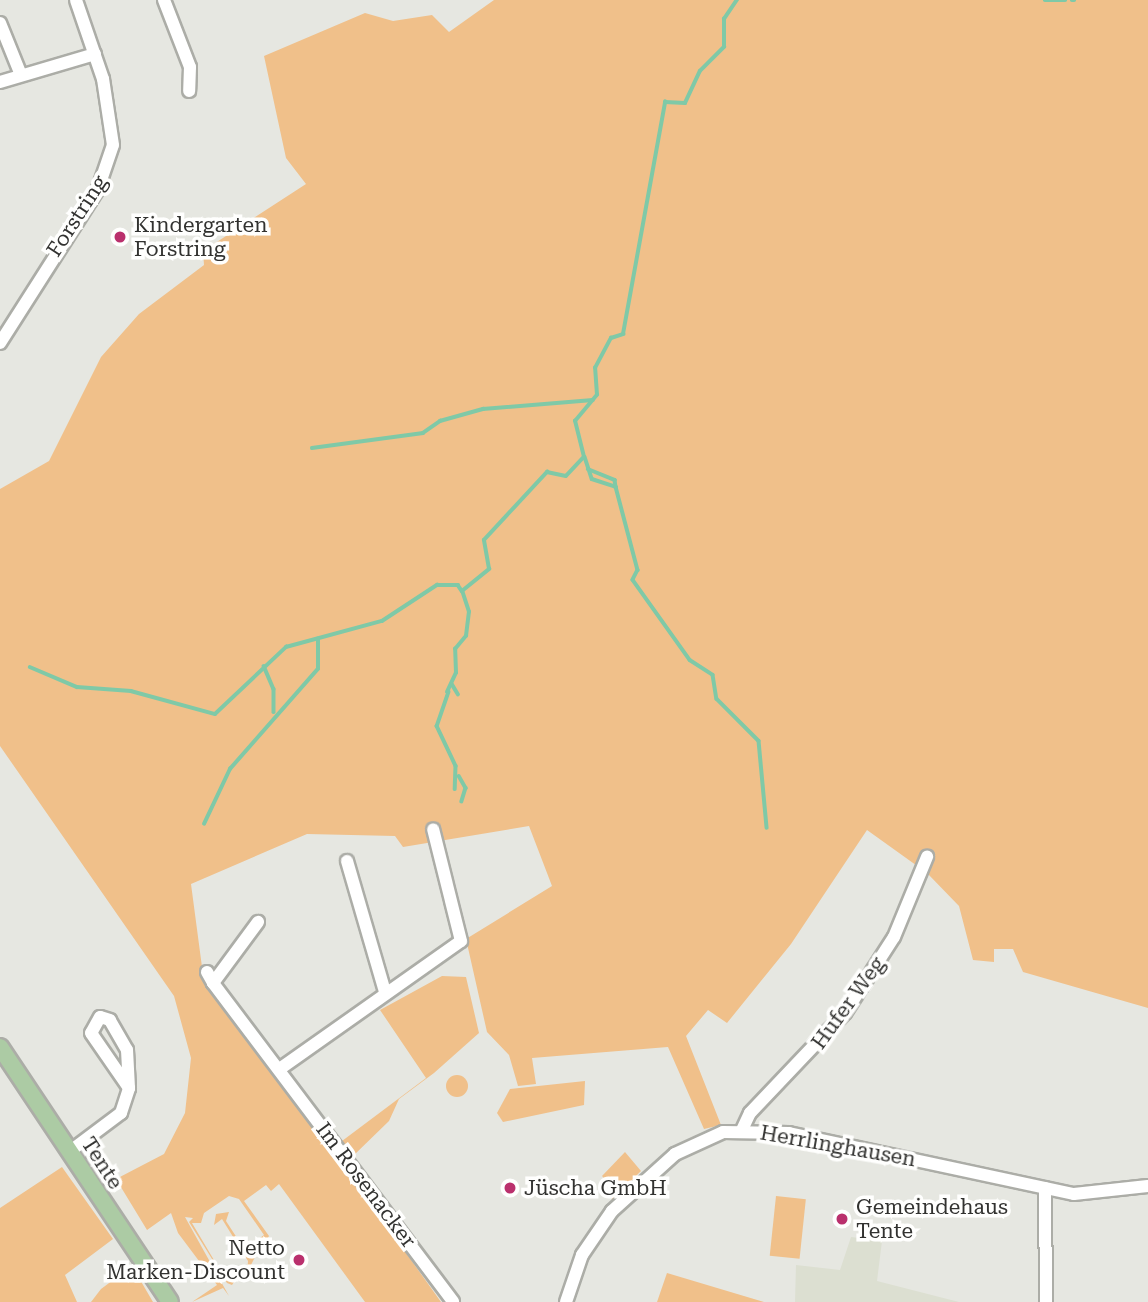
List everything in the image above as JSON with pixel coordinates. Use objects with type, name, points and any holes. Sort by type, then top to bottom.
[{"type":"main road","name":"Tente","points":[[0,1047],[170,1302]]},
{"type":"street","name":"Forstring","points":[[0,343],[107,169],[114,123],[95,54],[76,0]]},
{"type":"street","points":[[164,0],[190,67],[189,91]]},
{"type":"street","points":[[0,23],[21,75]]},
{"type":"street","points":[[0,82],[95,54]]},
{"type":"street","points":[[281,1068],[461,941],[433,829]]},
{"type":"street","name":"Hufer Weg","points":[[742,1130],[750,1113],[845,1013],[894,936],[926,857]]},
{"type":"street","points":[[346,861],[386,992]]},
{"type":"street","name":"Im Rosenacker","points":[[258,922],[210,977],[281,1068],[453,1302]]},
{"type":"street","points":[[69,1152],[121,1113],[129,1088],[127,1050],[110,1020],[100,1017],[91,1033],[129,1088]]},
{"type":"street","name":"Herrlinghausen","points":[[566,1302],[592,1238],[631,1191],[685,1147],[742,1130],[789,1133],[1045,1188],[1107,1195],[1148,1186]]},
{"type":"street","points":[[1045,1188],[1046,1302]]},
{"type":"shaded area","points":[[494,0],[1148,0],[1148,1008],[1023,972],[1013,949],[994,949],[994,962],[973,960],[959,906],[927,873],[867,830],[791,944],[727,1023],[708,1010],[686,1036],[721,1125],[704,1129],[668,1047],[532,1058],[536,1084],[518,1086],[509,1055],[487,1032],[466,939],[552,886],[529,826],[403,847],[395,836],[307,834],[191,884],[202,967],[441,1302],[365,1302],[279,1184],[271,1191],[266,1185],[244,1201],[269,1236],[263,1246],[256,1241],[264,1235],[239,1199],[229,1196],[204,1213],[201,1223],[192,1223],[224,1277],[236,1279],[232,1285],[227,1283],[189,1222],[193,1218],[185,1217],[229,1296],[223,1288],[192,1302],[217,1285],[178,1233],[171,1213],[147,1230],[116,1179],[164,1154],[185,1113],[191,1058],[174,996],[0,746],[0,489],[49,461],[101,357],[139,314],[204,265],[203,251],[306,184],[286,158],[264,56],[365,13],[393,21],[432,15],[449,32]]},
{"type":"shaded area","points":[[442,976],[466,977],[479,1033],[434,1073],[399,1099],[389,1121],[352,1157],[342,1141],[426,1078],[380,1010]]},
{"type":"shaded area","points":[[457,1075],[467,1082],[468,1086],[461,1096],[457,1097],[447,1090],[446,1086],[453,1076]]},
{"type":"shaded area","points":[[585,1081],[584,1105],[503,1122],[497,1113],[510,1089]]},
{"type":"shaded area","points":[[625,1152],[641,1171],[611,1201],[616,1191],[602,1176]]},
{"type":"shaded area","points":[[62,1167],[113,1239],[65,1275],[77,1302],[0,1302],[0,1208]]},
{"type":"shaded area","points":[[776,1196],[806,1199],[800,1259],[770,1256]]},
{"type":"shaded area","points":[[229,1212],[226,1221],[250,1258],[256,1255],[247,1273],[248,1261],[222,1219],[214,1225],[216,1214]]},
{"type":"shaded area","points":[[851,1237],[882,1241],[877,1281],[959,1302],[795,1302],[796,1265],[840,1270]]},
{"type":"shaded area","points":[[132,1266],[153,1302],[91,1302],[101,1289]]},
{"type":"shaded area","points":[[667,1273],[764,1302],[657,1302]]},
{"type":"waterway","points":[[447,692],[456,673],[455,649],[466,636],[469,612],[462,591],[489,569],[484,540],[547,472],[566,476],[584,457],[575,421],[597,395],[595,368],[611,338],[623,334],[665,102],[685,103],[700,71],[724,47],[724,19],[737,0]]},
{"type":"waterway","points":[[1045,0],[1065,0]]},
{"type":"waterway","points":[[312,448],[423,433],[440,421],[483,409],[593,400]]},
{"type":"waterway","points":[[585,457],[592,479],[616,487],[638,570],[633,580],[690,660],[713,675],[717,699],[759,741],[767,828]]},
{"type":"waterway","points":[[588,469],[615,480],[616,487]]},
{"type":"waterway","points":[[30,667],[77,687],[131,691],[215,714],[286,647],[382,621],[437,585],[458,585],[462,591]]},
{"type":"waterway","points":[[204,824],[230,769],[318,669],[318,639]]},
{"type":"waterway","points":[[264,666],[274,689],[274,712]]},
{"type":"waterway","points":[[452,684],[458,694]]},
{"type":"waterway","points":[[449,692],[437,726],[456,766],[455,789]]},
{"type":"waterway","points":[[459,776],[466,788],[462,801]]},
{"type":"place","name":"Kindergarten Forstring","points":[[120,237]]},
{"type":"place","name":"Jüscha GmbH","points":[[510,1188]]},
{"type":"place","name":"Gemeindehaus Tente","points":[[842,1219]]},
{"type":"place","name":"Netto Marken-Discount","points":[[299,1260]]}]
